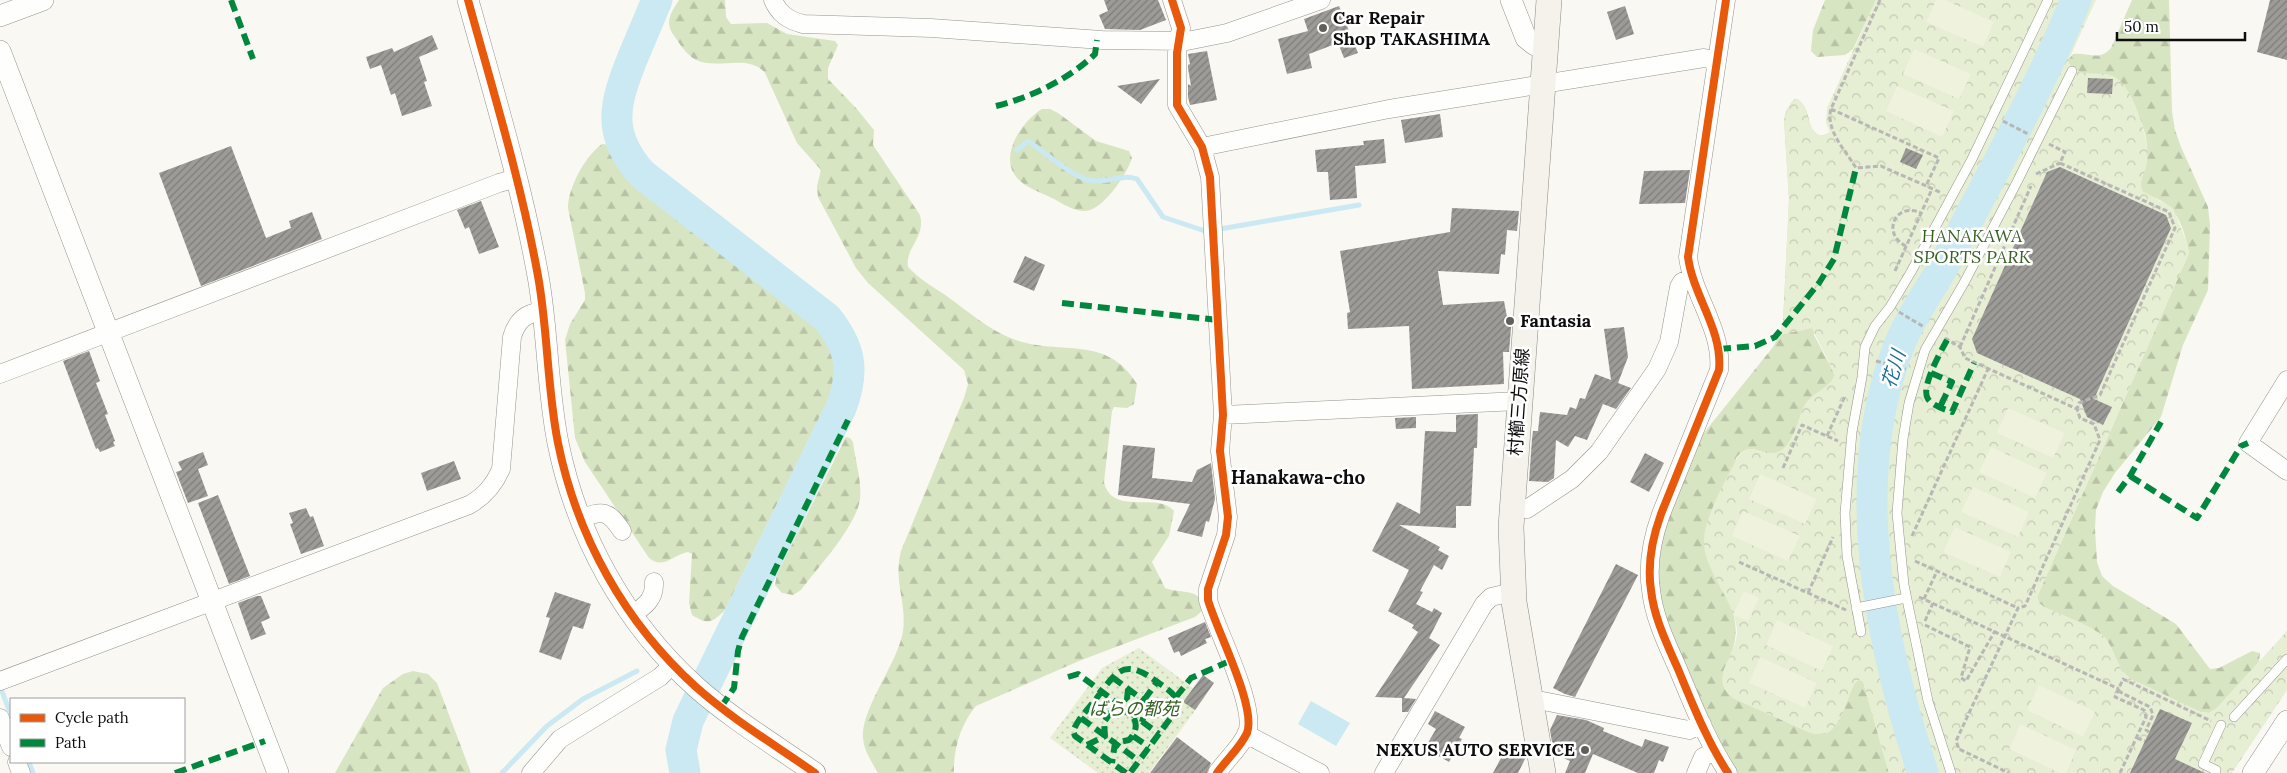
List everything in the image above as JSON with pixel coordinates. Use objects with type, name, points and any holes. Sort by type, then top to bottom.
[{"type":"main road","name":"村櫛三方原線","points":[[1542,773],[1513,592],[1511,556],[1512,507],[1519,401],[1549,0]]},
{"type":"street","points":[[0,16],[42,0]]},
{"type":"street","points":[[468,0],[518,178],[532,246],[543,311],[558,441],[570,492],[600,564],[632,615],[673,664],[690,681],[715,702],[815,773]]},
{"type":"street","points":[[774,0],[776,8],[783,16],[803,24],[931,28],[1102,40],[1179,41],[1201,40],[1227,34],[1321,0]]},
{"type":"street","points":[[1172,0],[1181,28],[1177,54],[1177,105],[1202,147],[1210,176],[1223,415],[1220,451],[1228,517],[1226,535],[1208,589],[1208,600],[1234,665],[1249,723],[1246,734],[1216,773]]},
{"type":"street","points":[[1511,0],[1526,38],[1535,45],[1546,46]]},
{"type":"street","points":[[1726,0],[1688,244],[1691,278],[1719,347],[1719,370],[1660,514],[1652,542],[1649,571],[1652,599],[1660,627],[1702,724],[1728,773]]},
{"type":"street","points":[[0,51],[210,602],[278,773]]},
{"type":"street","points":[[1202,147],[1389,109],[1543,86],[1704,58],[1717,60]]},
{"type":"street","points":[[0,374],[499,183],[518,178]]},
{"type":"street","points":[[1512,507],[1527,508],[1582,471],[1599,452],[1657,369],[1668,342],[1680,287],[1682,282],[1691,278]]},
{"type":"street","points":[[0,681],[469,505],[480,499],[496,480],[501,469],[512,337],[516,326],[523,317],[543,311]]},
{"type":"street","points":[[2287,380],[2248,443],[2287,472]]},
{"type":"street","points":[[1223,415],[1519,401]]},
{"type":"street","points":[[580,519],[597,512],[604,513],[610,516],[622,531]]},
{"type":"street","points":[[632,615],[647,605],[652,598],[654,582]]},
{"type":"street","points":[[1384,773],[1484,604],[1491,597],[1513,592]]},
{"type":"street","points":[[531,773],[560,739],[660,677],[673,664]]},
{"type":"street","points":[[1530,703],[1543,701],[1689,730],[1702,724]]},
{"type":"street","points":[[0,718],[10,744]]},
{"type":"street","points":[[2253,773],[2287,721]]},
{"type":"street","points":[[1246,734],[1320,773]]},
{"type":"street","points":[[1696,773],[1703,757],[1715,750]]},
{"type":"lane","points":[[1861,632],[1859,607],[1845,533],[1846,492],[1851,445],[1865,347],[1875,326],[1902,287],[1951,198],[1999,104],[2048,0]]},
{"type":"lane","points":[[1951,773],[1928,701],[1903,598],[1897,513],[1899,476],[1909,403],[1925,350],[2012,191],[2072,71]]},
{"type":"lane","points":[[1859,607],[1903,598]]},
{"type":"lane","points":[[2234,717],[2287,659]]},
{"type":"lane","points":[[2215,773],[2216,770],[2203,764],[2221,725]]},
{"type":"path","points":[[1880,0],[1831,109],[1829,115],[1831,128],[1856,168],[1881,166],[1951,198]]},
{"type":"path","points":[[1831,109],[1939,158],[1926,186]]},
{"type":"path","points":[[1999,119],[2033,136]]},
{"type":"path","points":[[1960,347],[2037,172],[2060,163],[2065,152]]},
{"type":"path","points":[[1912,553],[1915,562],[2018,608],[2025,606],[2100,440],[2094,424],[2080,418],[2077,409],[2079,403],[2100,396],[2175,228],[2169,212],[2060,163]]},
{"type":"path","points":[[1902,287],[1891,280],[1932,189]]},
{"type":"path","points":[[1906,246],[1896,239],[1893,233],[1894,220],[1903,211],[1909,210],[1921,213]]},
{"type":"path","points":[[1895,310],[1929,329]]},
{"type":"path","points":[[1950,342],[1960,347],[1964,358],[2077,409]]},
{"type":"path","points":[[1874,360],[1911,370]]},
{"type":"path","points":[[1908,545],[1988,369]]},
{"type":"path","points":[[1826,436],[1846,393]]},
{"type":"path","points":[[1783,468],[1802,425],[1851,445]]},
{"type":"path","points":[[1808,593],[1835,533],[1845,533]]},
{"type":"path","points":[[1739,562],[1845,610],[1859,607]]},
{"type":"path","points":[[1924,599],[1937,571]]},
{"type":"path","points":[[1903,598],[1917,596],[1924,599],[1996,631],[2150,706],[2153,715],[2146,730],[2149,732]]},
{"type":"path","points":[[1933,603],[1923,625],[1970,647],[1962,678],[1966,680],[1996,631]]},
{"type":"path","points":[[2009,773],[1958,749],[1956,741],[2018,608]]},
{"type":"path","points":[[2120,773],[2146,717],[2144,710],[2115,697],[2124,679],[2221,725]]},
{"type":"path","points":[[2137,738],[2145,741]]},
{"type":"green space","points":[[679,0],[725,0],[726,17],[731,24],[767,23],[787,34],[835,41],[838,45],[828,68],[828,79],[874,130],[873,145],[920,215],[920,230],[909,254],[908,267],[996,331],[1030,344],[1096,352],[1111,358],[1125,368],[1137,384],[1134,404],[1127,408],[1114,407],[1112,411],[1104,482],[1109,492],[1116,498],[1125,501],[1167,505],[1174,511],[1169,536],[1152,562],[1165,588],[1196,595],[1202,603],[1202,611],[1195,617],[1079,661],[976,706],[966,720],[959,737],[954,773],[878,773],[867,752],[863,738],[867,714],[895,656],[903,631],[904,621],[898,572],[901,551],[964,398],[968,384],[964,370],[868,283],[856,268],[818,197],[817,186],[821,170],[797,143],[765,73],[758,67],[750,64],[704,63],[690,56],[682,47],[672,32],[669,23],[671,14]]},
{"type":"green space","points":[[1825,0],[1876,0],[1853,49],[1845,55],[1817,57],[1811,51],[1813,30]]},
{"type":"green space","name":"HANAKAWA SPORTS PARK","points":[[1876,0],[2096,0],[2069,59],[2069,64],[2080,72],[2115,77],[2128,92],[2139,116],[2146,141],[2147,162],[2141,183],[2142,191],[2173,208],[2189,253],[2037,597],[2039,603],[2044,607],[2087,626],[2102,635],[2109,644],[2122,670],[2131,679],[2201,712],[2209,713],[2216,709],[2287,631],[2287,690],[2232,773],[1889,773],[1863,681],[1858,680],[1854,684],[1838,722],[1828,732],[1821,734],[1811,733],[1733,698],[1726,690],[1723,683],[1723,675],[1737,633],[1732,611],[1706,555],[1705,533],[1711,511],[1737,458],[1743,452],[1752,449],[1772,453],[1784,449],[1792,437],[1805,405],[1833,380],[1835,375],[1812,328],[1780,335],[1783,322],[1789,199],[1784,120],[1791,102],[1797,99],[1805,107],[1810,124],[1816,133],[1822,136],[1830,133],[1826,123],[1827,108]]},
{"type":"green space","points":[[1936,0],[1945,0],[1994,22],[1983,47],[1926,22]]},
{"type":"green space","points":[[2132,0],[2169,0],[2172,112],[2175,130],[2181,147],[2208,207],[2210,225],[2208,290],[2183,345],[2161,417],[2115,473],[2103,492],[2096,510],[2097,562],[2102,576],[2113,586],[2176,624],[2210,669],[2219,668],[2252,651],[2260,653],[2259,662],[2216,709],[2209,713],[2200,712],[2131,679],[2122,670],[2109,644],[2102,635],[2087,626],[2044,607],[2039,603],[2037,597],[2189,253],[2184,233],[2175,214],[2163,202],[2142,191],[2141,182],[2147,158],[2146,141],[2144,130],[2135,111],[2108,75],[2082,73],[2069,64],[2069,59],[2073,54],[2098,56],[2111,48]]},
{"type":"green space","points":[[1914,49],[1971,74],[1959,99],[1903,74]]},
{"type":"green space","points":[[1897,86],[1954,111],[1942,137],[1886,111]]},
{"type":"green space","points":[[1794,99],[1797,99],[1803,105],[1811,128],[1819,136],[1828,134],[1841,126],[1814,335],[1835,375],[1829,384],[1805,405],[1792,437],[1784,449],[1779,452],[1767,453],[1752,449],[1742,452],[1736,458],[1734,617],[1736,632],[1732,652],[1723,672],[1733,698],[1811,733],[1820,734],[1837,722],[1854,684],[1858,680],[1863,681],[1889,773],[1738,773],[1715,733],[1662,607],[1657,571],[1662,535],[1693,454],[1703,434],[1773,347],[1780,335],[1783,322],[1789,199],[1784,120],[1786,111]]},
{"type":"green space","points":[[1042,109],[1050,109],[1058,113],[1096,141],[1129,151],[1132,158],[1125,173],[1107,198],[1093,209],[1086,211],[1078,210],[1034,190],[1017,178],[1012,169],[1010,160],[1011,150],[1020,130]]},
{"type":"green space","points":[[602,144],[614,148],[626,166],[638,179],[772,283],[792,301],[821,334],[833,359],[835,376],[827,402],[725,610],[717,618],[710,621],[702,620],[692,615],[689,603],[692,554],[688,552],[659,563],[649,558],[585,462],[575,438],[565,340],[570,324],[585,300],[585,293],[568,208],[574,182],[584,164]]},
{"type":"green space","points":[[2008,408],[2065,433],[2053,458],[1997,433]]},
{"type":"green space","points":[[846,437],[850,438],[853,442],[859,478],[860,499],[857,510],[844,534],[801,590],[793,595],[782,593],[775,585],[777,574]]},
{"type":"green space","points":[[1991,447],[2047,473],[2035,498],[1979,472]]},
{"type":"green space","points":[[1760,474],[1817,499],[1805,524],[1749,499]]},
{"type":"green space","points":[[1973,487],[2029,512],[2018,537],[1961,512]]},
{"type":"green space","points":[[1743,511],[1800,536],[1788,561],[1732,536]]},
{"type":"green space","points":[[1955,527],[2011,552],[2000,577],[1943,552]]},
{"type":"green space","points":[[1744,591],[1759,598],[1748,621],[1733,615]]},
{"type":"green space","points":[[1777,620],[1833,646],[1822,671],[1766,645]]},
{"type":"green space","name":"ばらの都苑","points":[[1139,648],[1205,697],[1149,773],[1098,773],[1050,738],[1102,668]]},
{"type":"green space","points":[[1760,657],[1817,683],[1805,708],[1749,683]]},
{"type":"green space","points":[[413,671],[428,674],[437,683],[471,773],[335,773],[383,688],[403,674]]},
{"type":"green space","points":[[2039,685],[2095,712],[2083,737],[2027,710]]},
{"type":"green space","points":[[2020,724],[2076,750],[2066,773],[2060,773],[2009,749]]},
{"type":"water","points":[[1881,397],[1890,399],[1896,404],[1883,426],[1876,425],[1874,401]]},
{"type":"water","points":[[1311,701],[1350,723],[1336,746],[1298,724]]},
{"type":"building","points":[[1104,0],[1158,0],[1166,20],[1140,30],[1105,29],[1099,15],[1108,11]]},
{"type":"building","points":[[2270,0],[2287,0],[2287,60],[2257,52]]},
{"type":"building","points":[[1339,6],[1358,53],[1344,58],[1338,43],[1309,54],[1312,68],[1287,74],[1278,39],[1308,31],[1304,19]]},
{"type":"building","points":[[1625,6],[1634,34],[1616,40],[1607,12]]},
{"type":"building","points":[[432,35],[438,49],[419,57],[427,81],[424,82],[432,106],[402,116],[395,93],[391,95],[381,65],[370,69],[366,57],[392,48],[394,52]]},
{"type":"building","points":[[1207,51],[1217,100],[1190,105],[1188,84],[1191,86],[1188,54]]},
{"type":"building","points":[[2088,78],[2113,79],[2112,94],[2087,93]]},
{"type":"building","points":[[1160,79],[1141,104],[1117,86]]},
{"type":"building","points":[[1440,114],[1443,137],[1405,143],[1401,120]]},
{"type":"building","points":[[1384,139],[1386,163],[1355,166],[1357,198],[1330,200],[1328,172],[1317,172],[1315,150],[1364,145],[1363,141]]},
{"type":"building","points":[[231,146],[266,238],[291,228],[289,221],[312,212],[322,239],[201,286],[159,173]]},
{"type":"building","points":[[1906,148],[1923,155],[1916,169],[1900,162]]},
{"type":"building","points":[[2060,167],[2166,215],[2171,228],[2094,399],[2112,407],[2103,425],[2087,417],[2080,399],[1977,353],[1972,339],[2047,172]]},
{"type":"building","points":[[1690,170],[1685,203],[1639,204],[1644,171]]},
{"type":"building","points":[[481,201],[499,247],[479,254],[469,227],[465,229],[457,210]]},
{"type":"building","points":[[1452,208],[1519,211],[1517,231],[1507,230],[1505,255],[1501,254],[1499,274],[1438,271],[1443,305],[1504,301],[1507,317],[1512,317],[1509,352],[1503,352],[1504,384],[1412,389],[1409,326],[1348,329],[1347,313],[1350,312],[1340,251],[1450,232]]},
{"type":"building","points":[[1025,256],[1045,265],[1034,291],[1013,282]]},
{"type":"building","points":[[1624,327],[1628,357],[1618,383],[1631,388],[1616,409],[1603,404],[1587,440],[1575,436],[1568,447],[1556,440],[1554,478],[1548,482],[1529,481],[1533,431],[1538,431],[1540,412],[1567,415],[1570,407],[1576,409],[1580,398],[1585,399],[1595,374],[1611,380],[1604,329]]},
{"type":"building","points":[[89,351],[100,381],[96,383],[108,414],[105,415],[115,441],[113,442],[115,446],[100,452],[98,448],[96,449],[63,361]]},
{"type":"building","points":[[1478,414],[1477,448],[1474,448],[1471,506],[1456,506],[1456,528],[1399,525],[1440,547],[1438,550],[1449,556],[1442,570],[1434,565],[1420,591],[1423,592],[1416,604],[1432,612],[1434,608],[1442,613],[1429,638],[1440,645],[1404,698],[1416,699],[1408,712],[1402,712],[1402,698],[1375,697],[1418,632],[1412,628],[1414,625],[1388,611],[1409,570],[1372,551],[1397,502],[1420,514],[1425,431],[1456,432],[1456,415]]},
{"type":"building","points":[[1416,417],[1416,428],[1396,429],[1395,418]]},
{"type":"building","points":[[1123,445],[1155,448],[1152,478],[1192,482],[1197,470],[1211,463],[1215,499],[1209,522],[1206,521],[1202,537],[1177,531],[1190,504],[1118,495]]},
{"type":"building","points":[[203,452],[208,465],[198,469],[208,496],[188,503],[176,472],[182,470],[178,462]]},
{"type":"building","points":[[1645,453],[1664,463],[1649,492],[1630,482]]},
{"type":"building","points":[[454,461],[461,479],[427,491],[421,473]]},
{"type":"building","points":[[218,495],[250,576],[229,584],[198,503]]},
{"type":"building","points":[[306,508],[310,517],[313,516],[324,546],[301,554],[290,524],[293,523],[289,513]]},
{"type":"building","points":[[1616,564],[1638,575],[1575,697],[1565,694],[1553,688]]},
{"type":"building","points":[[555,592],[591,604],[583,629],[573,626],[561,660],[539,652],[550,618],[546,617]]},
{"type":"building","points":[[261,596],[270,618],[261,622],[266,634],[251,640],[238,603]]},
{"type":"building","points":[[1205,622],[1211,637],[1205,639],[1207,643],[1181,656],[1179,651],[1174,653],[1168,638]]},
{"type":"building","points":[[1203,675],[1214,683],[1195,710],[1183,702]]},
{"type":"building","points":[[2160,709],[2192,723],[2175,759],[2205,773],[2130,773]]},
{"type":"building","points":[[1435,711],[1465,727],[1459,738],[1462,739],[1449,762],[1425,748],[1436,729],[1428,724]]},
{"type":"building","points":[[1557,715],[1586,720],[1604,728],[1603,731],[1642,747],[1645,739],[1669,747],[1663,762],[1659,760],[1654,773],[1638,773],[1593,754],[1585,773],[1565,773],[1570,761],[1554,754],[1550,730]]},
{"type":"building","points":[[1177,737],[1211,763],[1207,773],[1150,773]]},
{"type":"building","points":[[1511,745],[1525,752],[1526,757],[1518,773],[1493,773],[1502,756],[1505,758]]},
{"type":"waterway","points":[[657,0],[626,74],[618,104],[618,132],[630,159],[642,174],[827,318],[846,350],[849,371],[848,383],[841,408],[688,721],[681,750],[685,773]]},
{"type":"waterway","name":"花川","points":[[1923,773],[1893,668],[1882,614],[1875,559],[1872,503],[1875,449],[1884,395],[1905,332],[1943,267],[2016,130],[2076,0]]},
{"type":"waterway","points":[[1017,150],[1028,141],[1069,171],[1094,181],[1126,177],[1137,179],[1163,217],[1205,231]]},
{"type":"waterway","points":[[1220,229],[1359,205]]},
{"type":"waterway","points":[[502,773],[547,726],[583,699],[637,671]]},
{"type":"waterway","points":[[1,689],[10,712]]},
{"type":"waterway","points":[[29,763],[33,773]]},
{"type":"marked path","points":[[231,0],[253,59]]},
{"type":"marked path","points":[[996,106],[1022,98],[1061,80],[1095,54],[1097,40]]},
{"type":"marked path","points":[[1719,349],[1755,346],[1775,337],[1819,283],[1834,259],[1856,168]]},
{"type":"marked path","points":[[1062,303],[1218,320]]},
{"type":"marked path","points":[[1947,340],[1936,361],[1927,387],[1926,394],[1933,404],[1952,412],[1974,363]]},
{"type":"marked path","points":[[1931,373],[1952,382],[1940,407]]},
{"type":"marked path","points":[[721,707],[734,688],[738,651],[742,637],[848,420]]},
{"type":"marked path","points":[[2118,492],[2130,476],[2161,422]]},
{"type":"marked path","points":[[2130,476],[2197,518],[2241,446],[2248,443]]},
{"type":"marked path","points":[[1176,697],[1191,678],[1232,660]]},
{"type":"marked path","points":[[1126,773],[1075,736],[1073,731],[1080,718],[1109,681],[1121,671],[1128,669],[1136,670],[1156,681],[1171,693],[1178,702],[1175,712],[1130,773]]},
{"type":"marked path","points":[[1068,677],[1078,674],[1159,734]]},
{"type":"marked path","points":[[1112,677],[1169,719]]},
{"type":"marked path","points":[[1144,700],[1157,682]]},
{"type":"marked path","points":[[1128,689],[1127,699],[1144,715],[1142,722]]},
{"type":"marked path","points":[[1087,745],[1105,736],[1104,722],[1111,712],[1125,711],[1130,714],[1134,718],[1135,723],[1133,734],[1129,740],[1115,743],[1112,763]]},
{"type":"marked path","points":[[1081,718],[1139,761]]},
{"type":"marked path","points":[[1133,736],[1149,747]]},
{"type":"marked path","points":[[175,773],[265,741]]},
{"type":"cycle path","points":[[468,0],[506,137],[531,241],[544,318],[554,422],[558,443],[566,478],[591,545],[626,606],[670,662],[724,710],[815,773]]},
{"type":"cycle path","points":[[1172,0],[1181,28],[1177,53],[1177,105],[1202,147],[1210,177],[1223,415],[1220,451],[1228,517],[1226,535],[1208,589],[1208,600],[1241,687],[1249,721],[1244,738],[1217,773]]},
{"type":"cycle path","points":[[1726,0],[1688,257],[1691,271],[1717,341],[1719,370],[1661,514],[1653,542],[1650,580],[1655,611],[1662,631],[1713,748],[1728,773]]},
{"type":"place","name":"Car Repair Shop TAKASHIMA","points":[[1323,28]]},
{"type":"place","name":"Fantasia","points":[[1510,321]]},
{"type":"place","name":"NEXUS AUTO SERVICE","points":[[1585,750]]},
{"type":"district","name":"Hanakawa-cho","points":[[1298,477]]}]
